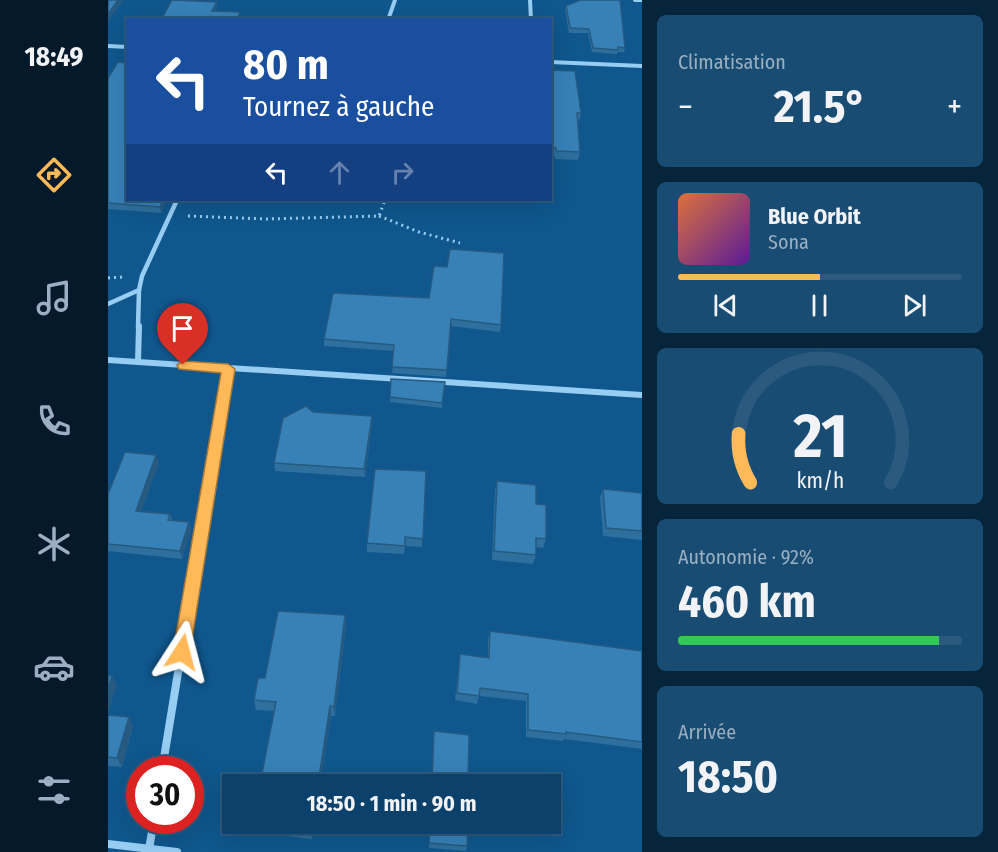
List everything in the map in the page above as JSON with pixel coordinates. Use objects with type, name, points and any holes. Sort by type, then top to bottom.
[{"type":"street","points":[[389,18],[395,0]]},
{"type":"street","points":[[530,0],[531,18]]},
{"type":"street","points":[[635,0],[642,0]]},
{"type":"street","points":[[108,46],[126,47]]},
{"type":"street","points":[[552,62],[642,66]]},
{"type":"street","points":[[138,362],[139,290],[142,276],[177,201]]},
{"type":"street","points":[[108,304],[139,290]]},
{"type":"street","points":[[108,360],[642,395]]},
{"type":"street","points":[[164,756],[228,369]]},
{"type":"street","points":[[149,849],[152,834]]},
{"type":"street","points":[[108,844],[177,852]]},
{"type":"path","points":[[379,216],[385,201]]},
{"type":"path","points":[[170,215],[266,219],[379,216],[419,232],[460,243]]},
{"type":"building","points":[[108,0],[118,0],[108,14]]},
{"type":"building","points":[[172,0],[217,2],[212,11],[240,12],[238,18],[162,18]]},
{"type":"building","points":[[580,0],[620,0],[625,48],[618,47],[618,50],[593,48],[589,29],[570,28],[566,6]]},
{"type":"building","points":[[118,62],[126,63],[126,201],[163,201],[160,207],[108,203],[108,78]]},
{"type":"building","points":[[552,70],[575,71],[581,113],[577,113],[580,152],[556,151],[556,148],[552,148]]},
{"type":"building","points":[[450,249],[504,253],[501,325],[451,319],[447,370],[392,367],[394,345],[324,339],[333,293],[429,298],[434,266],[447,267]]},
{"type":"building","points":[[391,379],[445,382],[442,403],[390,397]]},
{"type":"building","points":[[306,406],[313,412],[372,416],[364,469],[274,463],[283,418]]},
{"type":"building","points":[[125,452],[156,455],[136,511],[170,514],[168,520],[189,522],[180,551],[108,544],[108,494]]},
{"type":"building","points":[[375,469],[426,471],[423,539],[405,537],[405,546],[367,543]]},
{"type":"building","points":[[497,481],[536,485],[536,504],[546,505],[546,539],[536,538],[536,555],[494,551]]},
{"type":"building","points":[[603,489],[642,493],[642,531],[606,528]]},
{"type":"building","points":[[278,611],[345,615],[334,707],[330,706],[320,774],[262,774],[276,702],[254,700],[258,678],[265,678]]},
{"type":"building","points":[[490,631],[642,651],[642,742],[566,732],[566,734],[528,730],[528,694],[480,688],[479,696],[457,693],[460,654],[489,658]]},
{"type":"building","points":[[108,675],[112,676],[108,688]]},
{"type":"building","points":[[108,715],[129,717],[117,758],[108,757]]},
{"type":"building","points":[[434,731],[469,735],[468,774],[432,774]]},
{"type":"building","points":[[429,834],[468,834],[467,846],[429,843]]},
{"type":"route","points":[[182,652],[228,369],[183,365]]}]
